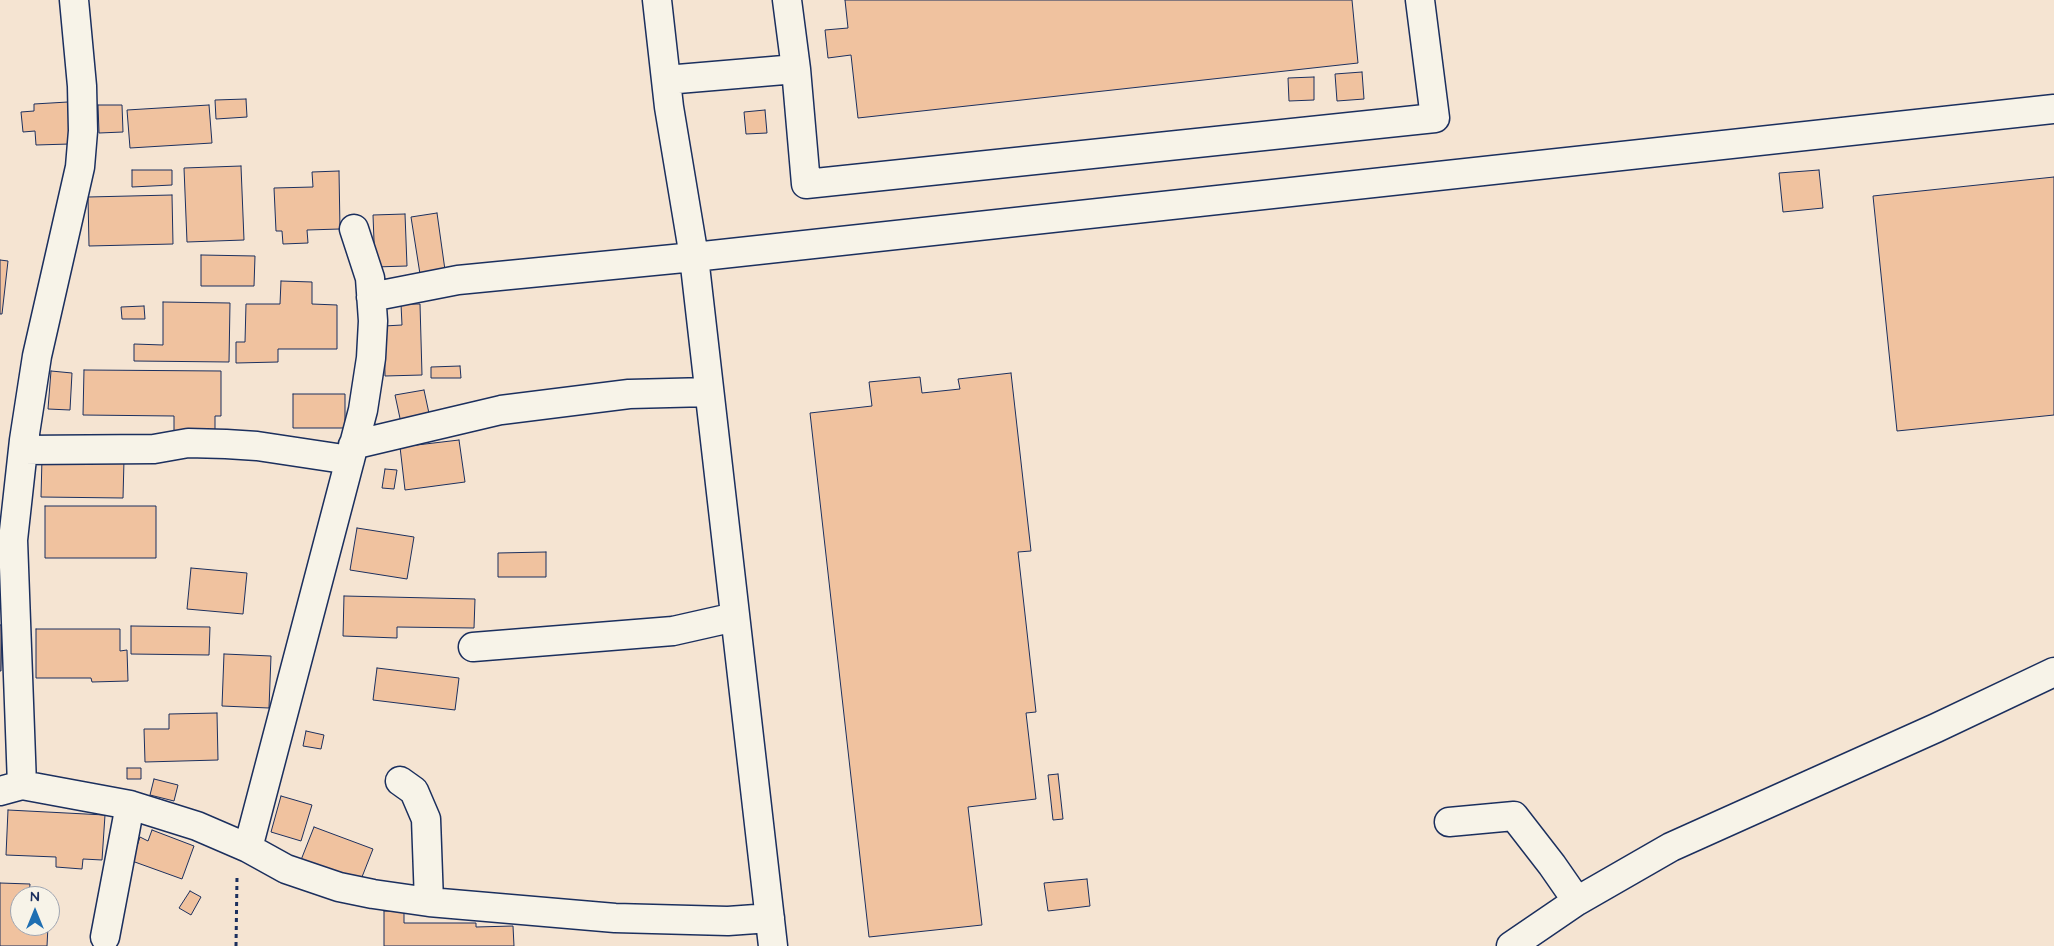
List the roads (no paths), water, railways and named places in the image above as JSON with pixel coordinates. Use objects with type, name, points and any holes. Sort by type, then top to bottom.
[{"type":"street","points":[[74,0],[82,86],[83,131],[80,167],[37,356],[7,540],[11,788],[130,804],[196,826],[243,846],[286,869],[339,887],[373,894],[429,902],[616,918],[728,922],[770,918]]},
{"type":"street","points":[[658,0],[666,80],[694,257],[773,946]]},
{"type":"street","points":[[787,0],[796,68],[806,184],[1435,118],[1420,0]]},
{"type":"street","points":[[666,80],[796,68]]},
{"type":"street","points":[[371,297],[458,280],[694,257],[2054,109]]},
{"type":"street","points":[[243,846],[362,410],[371,358],[373,321],[370,278],[354,229]]},
{"type":"street","points":[[23,450],[154,448],[197,443],[352,452],[502,410],[629,394],[709,392]]},
{"type":"street","points":[[473,647],[673,631],[735,617]]},
{"type":"street","points":[[1511,946],[1577,901],[1671,847],[1936,728],[2054,672]]},
{"type":"street","points":[[400,781],[414,792],[426,819],[429,902]]},
{"type":"street","points":[[105,937],[130,804]]},
{"type":"street","points":[[1449,822],[1514,816],[1577,901]]}]
